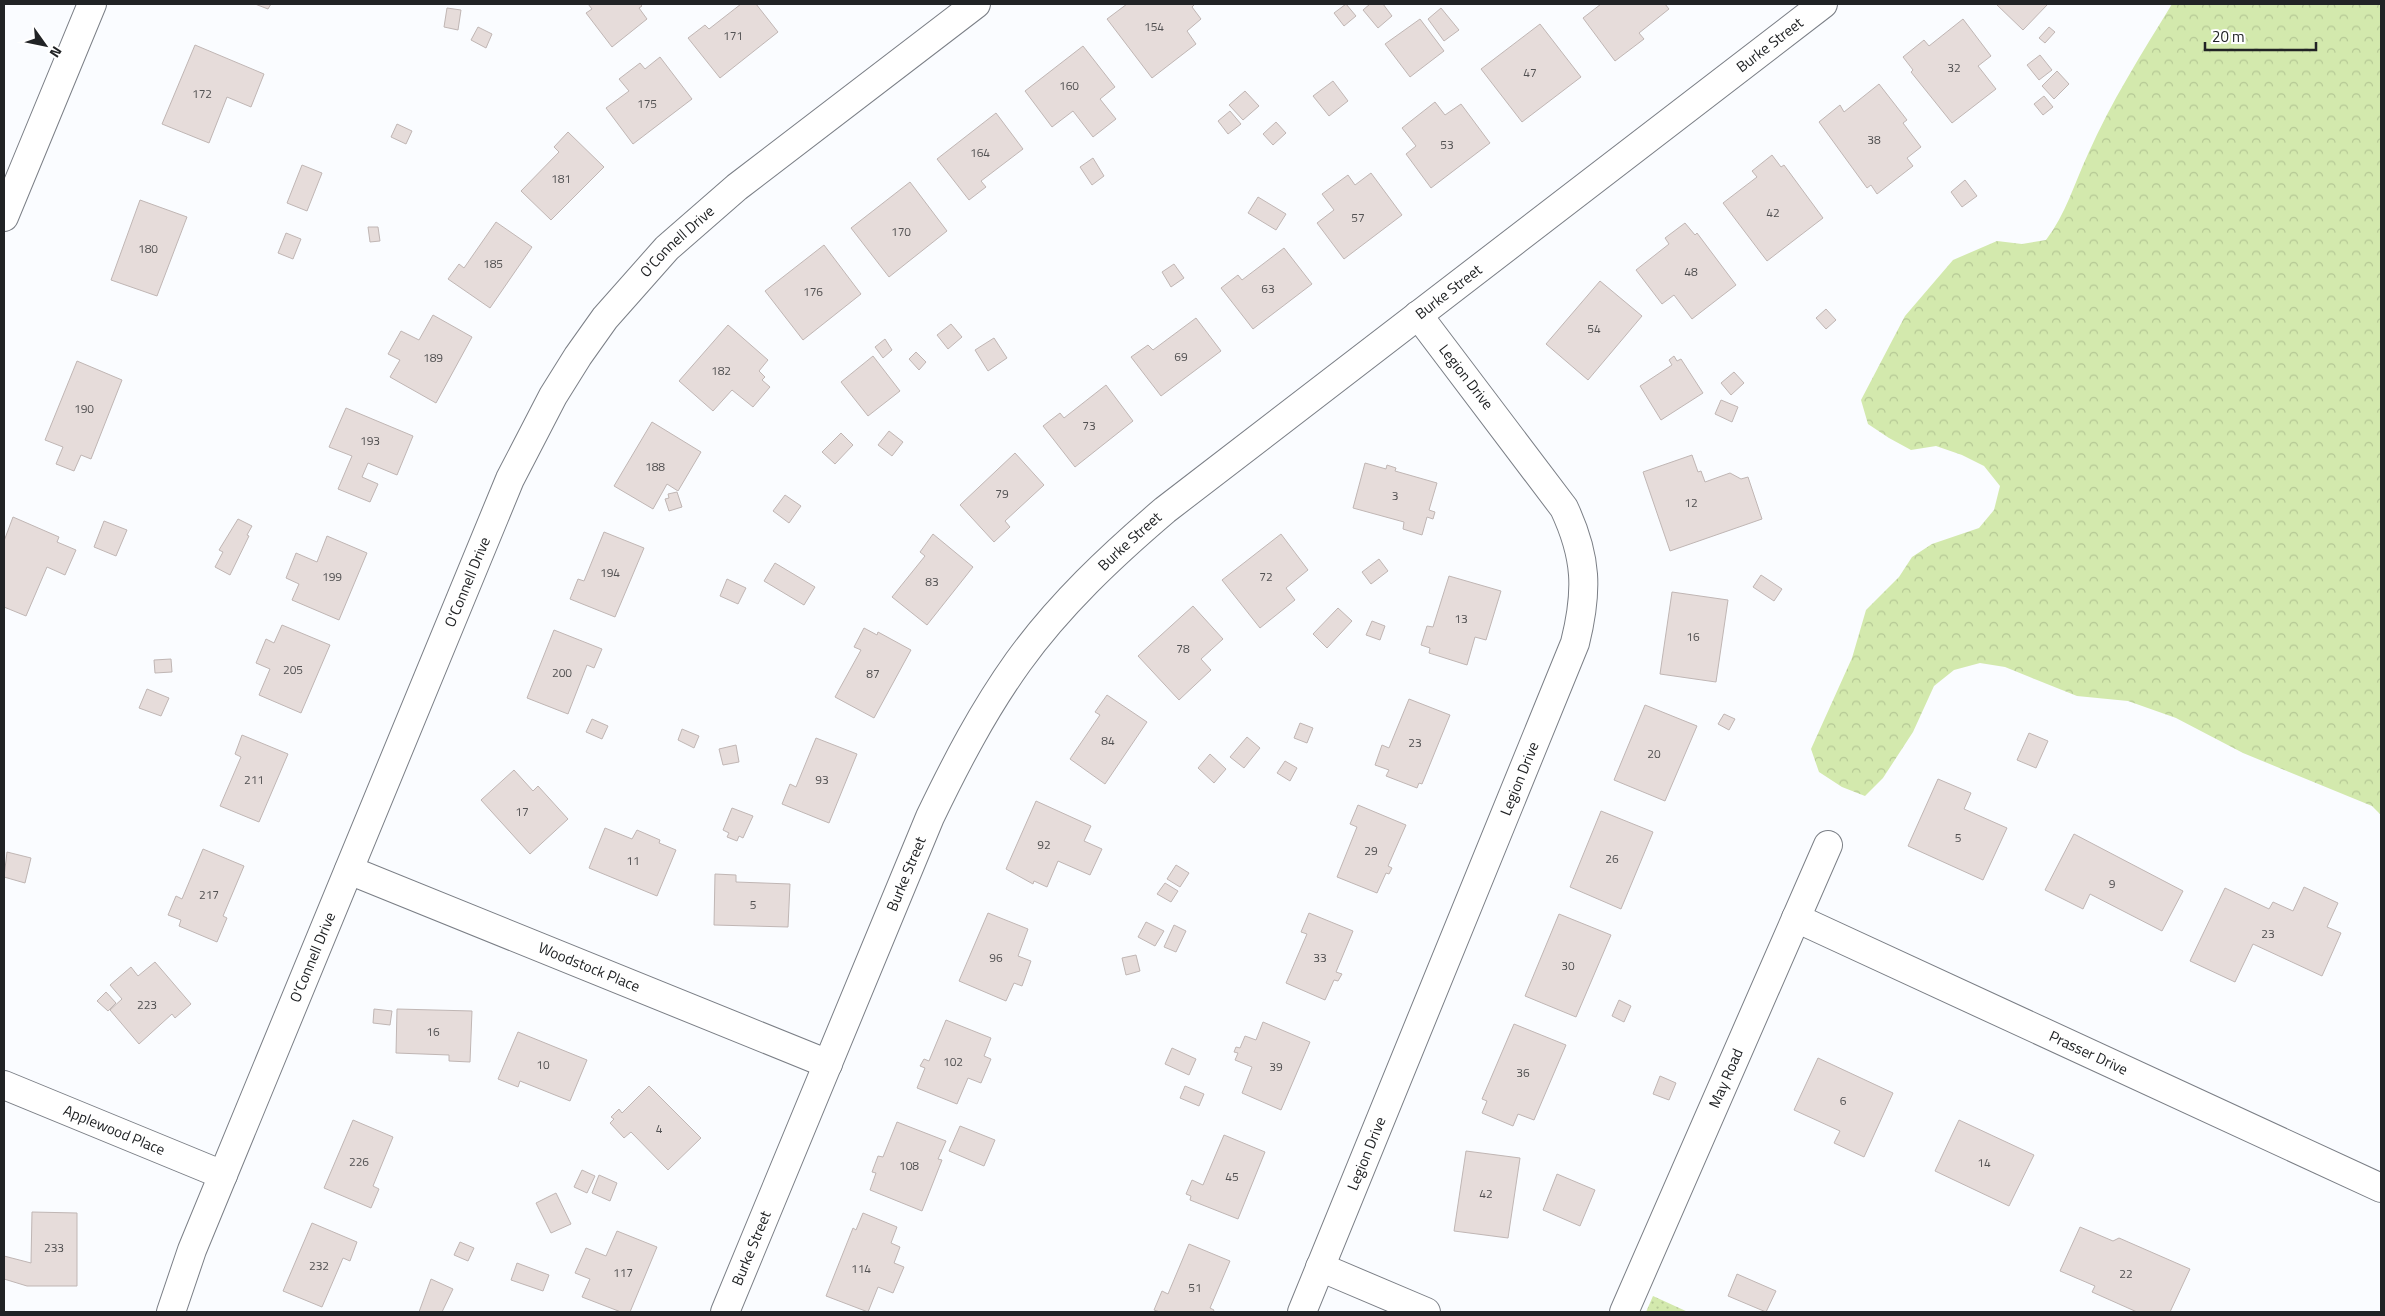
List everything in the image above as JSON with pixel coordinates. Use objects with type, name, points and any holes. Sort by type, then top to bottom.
[{"type":"street","points":[[4,217],[92,4]]},
{"type":"street","name":"O'Connell Drive","points":[[171,1312],[192,1250],[510,479],[552,396],[583,348],[636,283],[668,248],[745,181],[976,4]]},
{"type":"street","name":"Burke Street","points":[[725,1312],[930,817],[956,763],[985,711],[1035,641],[1087,581],[1125,544],[1165,510],[1823,4]]},
{"type":"street","name":"Legion Drive","points":[[1302,1312],[1575,643],[1584,594],[1581,552],[1575,531],[1564,508],[1418,315]]},
{"type":"street","name":"May Road","points":[[1624,1312],[1828,845]]},
{"type":"street","name":"Woodstock Place","points":[[350,870],[828,1064]]},
{"type":"street","name":"Prasser Drive","points":[[1796,918],[2381,1188]]},
{"type":"street","name":"Applewood Place","points":[[4,1085],[223,1175]]},
{"type":"street","points":[[1320,1267],[1426,1312]]},
{"type":"green space","points":[[2172,4],[2381,4],[2381,815],[2372,806],[2243,753],[2176,718],[2128,701],[2077,696],[2005,667],[1980,663],[1954,670],[1934,686],[1913,732],[1883,778],[1865,796],[1842,787],[1819,772],[1811,749],[1852,658],[1866,610],[1899,577],[1912,557],[1932,544],[1979,528],[1994,510],[2000,486],[1984,466],[1962,455],[1936,446],[1911,450],[1889,438],[1868,424],[1861,400],[1905,316],[1953,260],[1997,241],[2022,244],[2046,240],[2059,220],[2088,154],[2127,78]]},
{"type":"green space","points":[[1653,1296],[1688,1312],[1646,1312]]},
{"type":"building","points":[[255,4],[271,4],[268,9]]},
{"type":"building","points":[[588,4],[640,4],[642,6],[639,8],[647,19],[612,47],[586,13],[592,9]]},
{"type":"building","points":[[741,4],[756,4],[778,32],[720,78],[688,38],[705,25],[709,29]]},
{"type":"building","points":[[1127,4],[1195,4],[1192,7],[1201,19],[1187,31],[1196,44],[1152,78],[1107,19]]},
{"type":"building","points":[[1346,4],[1356,16],[1344,26],[1334,13]]},
{"type":"building","points":[[1370,4],[1383,4],[1392,16],[1378,28],[1363,10]]},
{"type":"building","points":[[1601,4],[1665,4],[1669,9],[1639,33],[1644,39],[1615,61],[1583,18]]},
{"type":"building","points":[[1996,4],[2048,4],[2023,30]]},
{"type":"building","points":[[447,8],[461,10],[458,30],[444,27]]},
{"type":"building","points":[[1441,8],[1459,30],[1444,41],[1428,19]]},
{"type":"building","points":[[1420,19],[1444,51],[1410,77],[1385,44]]},
{"type":"building","points":[[1963,19],[1991,56],[1978,66],[1996,89],[1952,123],[1911,72],[1913,70],[1903,57],[1924,40],[1929,46]]},
{"type":"building","points":[[1540,24],[1581,77],[1522,122],[1481,69]]},
{"type":"building","points":[[478,27],[492,34],[486,48],[471,40]]},
{"type":"building","points":[[2049,27],[2055,32],[2045,43],[2039,38]]},
{"type":"building","points":[[195,45],[264,74],[251,107],[227,97],[209,143],[162,124]]},
{"type":"building","points":[[1083,46],[1115,87],[1100,99],[1116,119],[1093,137],[1073,111],[1052,127],[1025,91]]},
{"type":"building","points":[[2040,55],[2052,70],[2039,80],[2027,65]]},
{"type":"building","points":[[660,57],[692,99],[633,144],[606,108],[629,91],[619,79],[640,63],[645,69]]},
{"type":"building","points":[[2057,71],[2069,84],[2054,99],[2042,86]]},
{"type":"building","points":[[1333,81],[1348,101],[1329,116],[1313,96]]},
{"type":"building","points":[[1879,84],[1907,120],[1903,123],[1921,147],[1907,158],[1913,166],[1877,194],[1871,185],[1867,188],[1819,122],[1840,105],[1844,112]]},
{"type":"building","points":[[1245,91],[1259,106],[1243,120],[1229,105]]},
{"type":"building","points":[[2044,96],[2053,107],[2043,115],[2034,104]]},
{"type":"building","points":[[1435,102],[1445,115],[1461,104],[1490,143],[1431,188],[1406,154],[1416,146],[1402,128]]},
{"type":"building","points":[[1230,111],[1241,124],[1228,134],[1218,121]]},
{"type":"building","points":[[996,113],[1023,149],[981,181],[986,187],[969,200],[937,159]]},
{"type":"building","points":[[1276,122],[1286,133],[1273,145],[1263,134]]},
{"type":"building","points":[[397,124],[412,131],[406,144],[391,137]]},
{"type":"building","points":[[568,132],[604,167],[551,220],[521,191],[559,152],[554,147]]},
{"type":"building","points":[[1772,155],[1781,167],[1784,165],[1823,218],[1767,261],[1723,203],[1757,177],[1752,171]]},
{"type":"building","points":[[1093,158],[1104,176],[1092,185],[1080,167]]},
{"type":"building","points":[[302,165],[322,173],[307,211],[287,203]]},
{"type":"building","points":[[1371,173],[1402,215],[1344,259],[1317,223],[1334,210],[1322,194],[1348,175],[1355,185]]},
{"type":"building","points":[[1965,180],[1977,196],[1962,207],[1951,192]]},
{"type":"building","points":[[910,182],[947,231],[889,277],[851,228]]},
{"type":"building","points":[[1258,197],[1286,214],[1276,230],[1248,213]]},
{"type":"building","points":[[140,200],[187,217],[157,296],[111,280]]},
{"type":"building","points":[[496,222],[532,247],[490,308],[448,279],[459,264],[464,268]]},
{"type":"building","points":[[1685,223],[1695,235],[1697,233],[1736,285],[1692,319],[1674,295],[1662,304],[1636,270],[1669,244],[1665,238]]},
{"type":"building","points":[[368,227],[378,227],[380,241],[370,242]]},
{"type":"building","points":[[286,233],[301,239],[293,259],[278,253]]},
{"type":"building","points":[[824,245],[861,294],[803,340],[765,291]]},
{"type":"building","points":[[1284,248],[1312,284],[1253,329],[1221,288],[1238,275],[1242,280]]},
{"type":"building","points":[[1174,264],[1184,278],[1171,287],[1162,272]]},
{"type":"building","points":[[1600,281],[1642,316],[1588,380],[1546,344]]},
{"type":"building","points":[[1826,309],[1836,320],[1826,329],[1816,318]]},
{"type":"building","points":[[433,315],[472,337],[436,403],[390,377],[400,360],[388,354],[401,331],[419,340]]},
{"type":"building","points":[[1196,318],[1221,351],[1161,396],[1131,357],[1148,345],[1153,350]]},
{"type":"building","points":[[951,324],[962,337],[948,349],[937,335]]},
{"type":"building","points":[[728,325],[768,360],[759,371],[765,377],[762,380],[770,387],[753,407],[732,390],[713,411],[679,381]]},
{"type":"building","points":[[994,338],[1007,358],[988,371],[975,350]]},
{"type":"building","points":[[885,339],[892,350],[883,358],[875,347]]},
{"type":"building","points":[[916,352],[926,362],[919,370],[909,359]]},
{"type":"building","points":[[873,356],[900,391],[868,416],[841,382]]},
{"type":"building","points":[[1674,356],[1677,361],[1681,359],[1703,393],[1661,420],[1640,386],[1672,365],[1669,360]]},
{"type":"building","points":[[77,361],[122,380],[91,459],[81,455],[74,471],[56,464],[63,447],[45,440]]},
{"type":"building","points":[[1734,372],[1744,383],[1731,395],[1721,383]]},
{"type":"building","points":[[1106,385],[1133,421],[1075,467],[1043,426],[1060,413],[1064,418]]},
{"type":"building","points":[[1721,400],[1738,407],[1732,422],[1715,414]]},
{"type":"building","points":[[346,408],[413,436],[397,475],[368,463],[362,477],[378,484],[370,502],[338,489],[352,456],[329,447]]},
{"type":"building","points":[[652,422],[701,452],[678,491],[667,484],[653,509],[614,486]]},
{"type":"building","points":[[889,431],[903,442],[892,456],[878,445]]},
{"type":"building","points":[[841,433],[853,445],[835,464],[822,452]]},
{"type":"building","points":[[1015,453],[1044,485],[1005,521],[1010,527],[994,542],[960,505]]},
{"type":"building","points":[[1692,455],[1698,472],[1701,471],[1705,482],[1730,473],[1741,479],[1748,477],[1762,519],[1670,551],[1643,472]]},
{"type":"building","points":[[1365,463],[1386,469],[1387,465],[1396,468],[1395,471],[1437,483],[1429,510],[1435,512],[1433,519],[1427,517],[1422,535],[1403,529],[1404,522],[1353,508]]},
{"type":"building","points":[[677,492],[682,507],[669,511],[665,499],[669,498],[668,494]]},
{"type":"building","points":[[785,495],[801,506],[789,523],[773,511]]},
{"type":"building","points":[[13,517],[59,537],[57,542],[76,550],[65,575],[47,567],[26,616],[4,607],[4,541]]},
{"type":"building","points":[[238,519],[252,526],[230,575],[215,567],[223,552],[219,550]]},
{"type":"building","points":[[104,521],[127,530],[116,556],[94,547]]},
{"type":"building","points":[[604,532],[644,548],[615,617],[570,599],[578,579],[584,581]]},
{"type":"building","points":[[933,534],[973,567],[927,625],[892,597],[925,556],[920,552]]},
{"type":"building","points":[[1281,534],[1308,570],[1286,588],[1295,600],[1260,628],[1222,580]]},
{"type":"building","points":[[327,536],[367,553],[339,620],[292,600],[299,584],[286,578],[296,553],[317,562]]},
{"type":"building","points":[[1379,559],[1388,571],[1371,584],[1362,572]]},
{"type":"building","points":[[775,563],[815,587],[804,605],[764,581]]},
{"type":"building","points":[[1761,575],[1782,589],[1774,601],[1753,587]]},
{"type":"building","points":[[1449,576],[1501,591],[1486,640],[1475,637],[1467,665],[1429,653],[1430,648],[1421,645],[1427,626],[1433,627]]},
{"type":"building","points":[[727,579],[746,588],[738,604],[720,596]]},
{"type":"building","points":[[1672,592],[1728,600],[1716,682],[1660,674]]},
{"type":"building","points":[[1193,606],[1223,639],[1201,659],[1211,670],[1179,700],[1138,656]]},
{"type":"building","points":[[1338,608],[1352,621],[1327,648],[1313,634]]},
{"type":"building","points":[[1372,621],[1385,626],[1380,640],[1366,635]]},
{"type":"building","points":[[282,625],[330,645],[301,713],[259,695],[270,669],[256,663],[266,639],[274,643]]},
{"type":"building","points":[[864,628],[877,635],[878,632],[911,650],[874,718],[835,697],[861,650],[854,647]]},
{"type":"building","points":[[554,630],[602,649],[594,668],[587,665],[568,714],[527,698]]},
{"type":"building","points":[[171,659],[172,672],[155,673],[154,660]]},
{"type":"building","points":[[147,689],[169,698],[161,716],[139,708]]},
{"type":"building","points":[[1107,695],[1147,722],[1105,784],[1070,759],[1100,715],[1095,712]]},
{"type":"building","points":[[1409,699],[1450,715],[1422,784],[1419,783],[1417,788],[1386,776],[1389,770],[1375,765],[1382,745],[1389,748]]},
{"type":"building","points":[[1645,705],[1697,726],[1665,801],[1614,780]]},
{"type":"building","points":[[1724,714],[1735,719],[1729,730],[1718,724]]},
{"type":"building","points":[[592,719],[608,726],[602,739],[586,732]]},
{"type":"building","points":[[1300,723],[1313,728],[1307,743],[1294,738]]},
{"type":"building","points":[[682,729],[699,736],[694,748],[678,740]]},
{"type":"building","points":[[2029,733],[2048,741],[2036,768],[2017,760]]},
{"type":"building","points":[[242,735],[288,754],[259,822],[220,806],[241,757],[235,754]]},
{"type":"building","points":[[1247,737],[1260,748],[1244,768],[1230,757]]},
{"type":"building","points":[[816,738],[857,754],[829,823],[782,804],[790,784],[796,787]]},
{"type":"building","points":[[736,745],[739,762],[723,765],[719,749]]},
{"type":"building","points":[[1210,754],[1226,769],[1214,783],[1198,768]]},
{"type":"building","points":[[1285,761],[1297,768],[1290,781],[1277,773]]},
{"type":"building","points":[[514,770],[533,791],[538,786],[568,819],[530,854],[481,800]]},
{"type":"building","points":[[1938,779],[1971,793],[1964,809],[2007,828],[1983,880],[1908,846]]},
{"type":"building","points":[[1036,801],[1091,826],[1084,841],[1102,849],[1090,875],[1058,861],[1047,887],[1034,881],[1033,884],[1006,869]]},
{"type":"building","points":[[1358,805],[1406,825],[1388,866],[1392,868],[1389,874],[1386,873],[1377,893],[1337,877],[1357,827],[1350,824]]},
{"type":"building","points":[[732,808],[753,816],[743,838],[739,836],[737,841],[727,837],[729,833],[723,830]]},
{"type":"building","points":[[1601,811],[1653,832],[1621,909],[1570,887]]},
{"type":"building","points":[[605,828],[632,839],[637,830],[660,840],[659,843],[676,850],[657,896],[589,868]]},
{"type":"building","points":[[2074,834],[2183,891],[2162,931],[2090,894],[2083,909],[2045,890]]},
{"type":"building","points":[[203,849],[244,866],[223,916],[227,918],[217,942],[179,926],[181,920],[168,915],[176,896],[182,899]]},
{"type":"building","points":[[7,852],[31,858],[25,883],[4,877]]},
{"type":"building","points":[[1176,865],[1189,873],[1180,887],[1167,879]]},
{"type":"building","points":[[715,874],[736,875],[736,882],[790,884],[788,927],[714,925]]},
{"type":"building","points":[[1165,883],[1178,891],[1171,902],[1157,894]]},
{"type":"building","points":[[2304,887],[2338,903],[2327,927],[2341,933],[2322,976],[2253,944],[2235,982],[2190,961],[2225,888],[2269,909],[2273,902],[2293,911]]},
{"type":"building","points":[[988,913],[1028,929],[1018,956],[1031,961],[1022,986],[1014,983],[1006,1001],[959,981]]},
{"type":"building","points":[[1309,913],[1353,931],[1336,972],[1342,974],[1338,981],[1334,980],[1325,1000],[1286,983],[1307,934],[1301,932]]},
{"type":"building","points":[[1559,914],[1611,935],[1576,1017],[1525,996]]},
{"type":"building","points":[[1146,922],[1164,931],[1155,946],[1138,937]]},
{"type":"building","points":[[1174,925],[1186,931],[1176,952],[1164,947]]},
{"type":"building","points":[[1136,955],[1140,971],[1126,975],[1122,958]]},
{"type":"building","points":[[155,962],[191,1004],[175,1018],[172,1014],[139,1044],[110,1010],[122,999],[110,985],[131,967],[138,976]]},
{"type":"building","points":[[106,992],[116,1003],[108,1011],[97,1001]]},
{"type":"building","points":[[1619,1000],[1631,1006],[1624,1022],[1612,1016]]},
{"type":"building","points":[[374,1009],[392,1011],[390,1025],[373,1023]]},
{"type":"building","points":[[397,1009],[472,1011],[470,1062],[449,1061],[449,1055],[396,1053]]},
{"type":"building","points":[[946,1020],[991,1038],[984,1056],[991,1059],[981,1083],[968,1078],[957,1104],[917,1088],[925,1068],[920,1066],[924,1059],[929,1061]]},
{"type":"building","points":[[1263,1022],[1310,1042],[1281,1110],[1242,1093],[1252,1067],[1235,1060],[1238,1053],[1234,1052],[1236,1047],[1240,1048],[1245,1036],[1256,1040]]},
{"type":"building","points":[[1514,1024],[1566,1045],[1534,1120],[1518,1114],[1513,1126],[1482,1113],[1487,1101],[1482,1099]]},
{"type":"building","points":[[518,1032],[587,1060],[570,1101],[520,1081],[518,1087],[498,1079]]},
{"type":"building","points":[[1172,1048],[1196,1059],[1189,1075],[1165,1064]]},
{"type":"building","points":[[1818,1058],[1893,1093],[1864,1157],[1834,1143],[1840,1131],[1794,1110]]},
{"type":"building","points":[[1660,1076],[1676,1083],[1669,1100],[1653,1094]]},
{"type":"building","points":[[649,1086],[701,1138],[668,1170],[631,1132],[624,1138],[610,1123],[614,1119],[611,1117],[619,1109],[622,1113]]},
{"type":"building","points":[[1185,1086],[1204,1094],[1199,1106],[1180,1098]]},
{"type":"building","points":[[353,1120],[393,1137],[373,1186],[379,1189],[371,1208],[324,1188]]},
{"type":"building","points":[[1959,1120],[2034,1155],[2009,1206],[1935,1171]]},
{"type":"building","points":[[897,1122],[946,1141],[938,1159],[942,1160],[922,1211],[870,1190],[876,1173],[872,1172],[878,1156],[883,1157]]},
{"type":"building","points":[[960,1126],[995,1140],[984,1166],[949,1151]]},
{"type":"building","points":[[1224,1135],[1265,1152],[1238,1219],[1190,1200],[1191,1196],[1186,1194],[1192,1180],[1203,1185]]},
{"type":"building","points":[[1466,1151],[1520,1158],[1508,1238],[1454,1231]]},
{"type":"building","points":[[582,1170],[595,1176],[587,1193],[574,1187]]},
{"type":"building","points":[[1557,1174],[1595,1190],[1580,1226],[1543,1210]]},
{"type":"building","points":[[599,1175],[617,1183],[610,1201],[592,1193]]},
{"type":"building","points":[[556,1193],[571,1224],[551,1233],[536,1203]]},
{"type":"building","points":[[32,1212],[77,1213],[77,1286],[27,1286],[4,1279],[4,1256],[31,1263]]},
{"type":"building","points":[[863,1213],[897,1227],[891,1243],[900,1247],[894,1263],[904,1267],[893,1293],[878,1287],[868,1312],[826,1296],[853,1228],[856,1230]]},
{"type":"building","points":[[312,1223],[357,1242],[350,1261],[343,1258],[322,1307],[283,1291]]},
{"type":"building","points":[[2080,1227],[2113,1241],[2119,1238],[2190,1269],[2170,1312],[2137,1312],[2092,1292],[2095,1286],[2060,1271]]},
{"type":"building","points":[[617,1231],[657,1247],[630,1312],[621,1312],[582,1297],[590,1279],[575,1273],[586,1248],[606,1256]]},
{"type":"building","points":[[460,1242],[474,1248],[468,1261],[454,1255]]},
{"type":"building","points":[[1189,1244],[1230,1261],[1210,1308],[1214,1310],[1213,1312],[1160,1312],[1154,1310],[1162,1291],[1168,1294]]},
{"type":"building","points":[[517,1263],[549,1275],[543,1291],[511,1280]]},
{"type":"building","points":[[1737,1274],[1776,1291],[1766,1312],[1728,1296]]},
{"type":"building","points":[[431,1279],[453,1289],[442,1312],[419,1312]]}]
